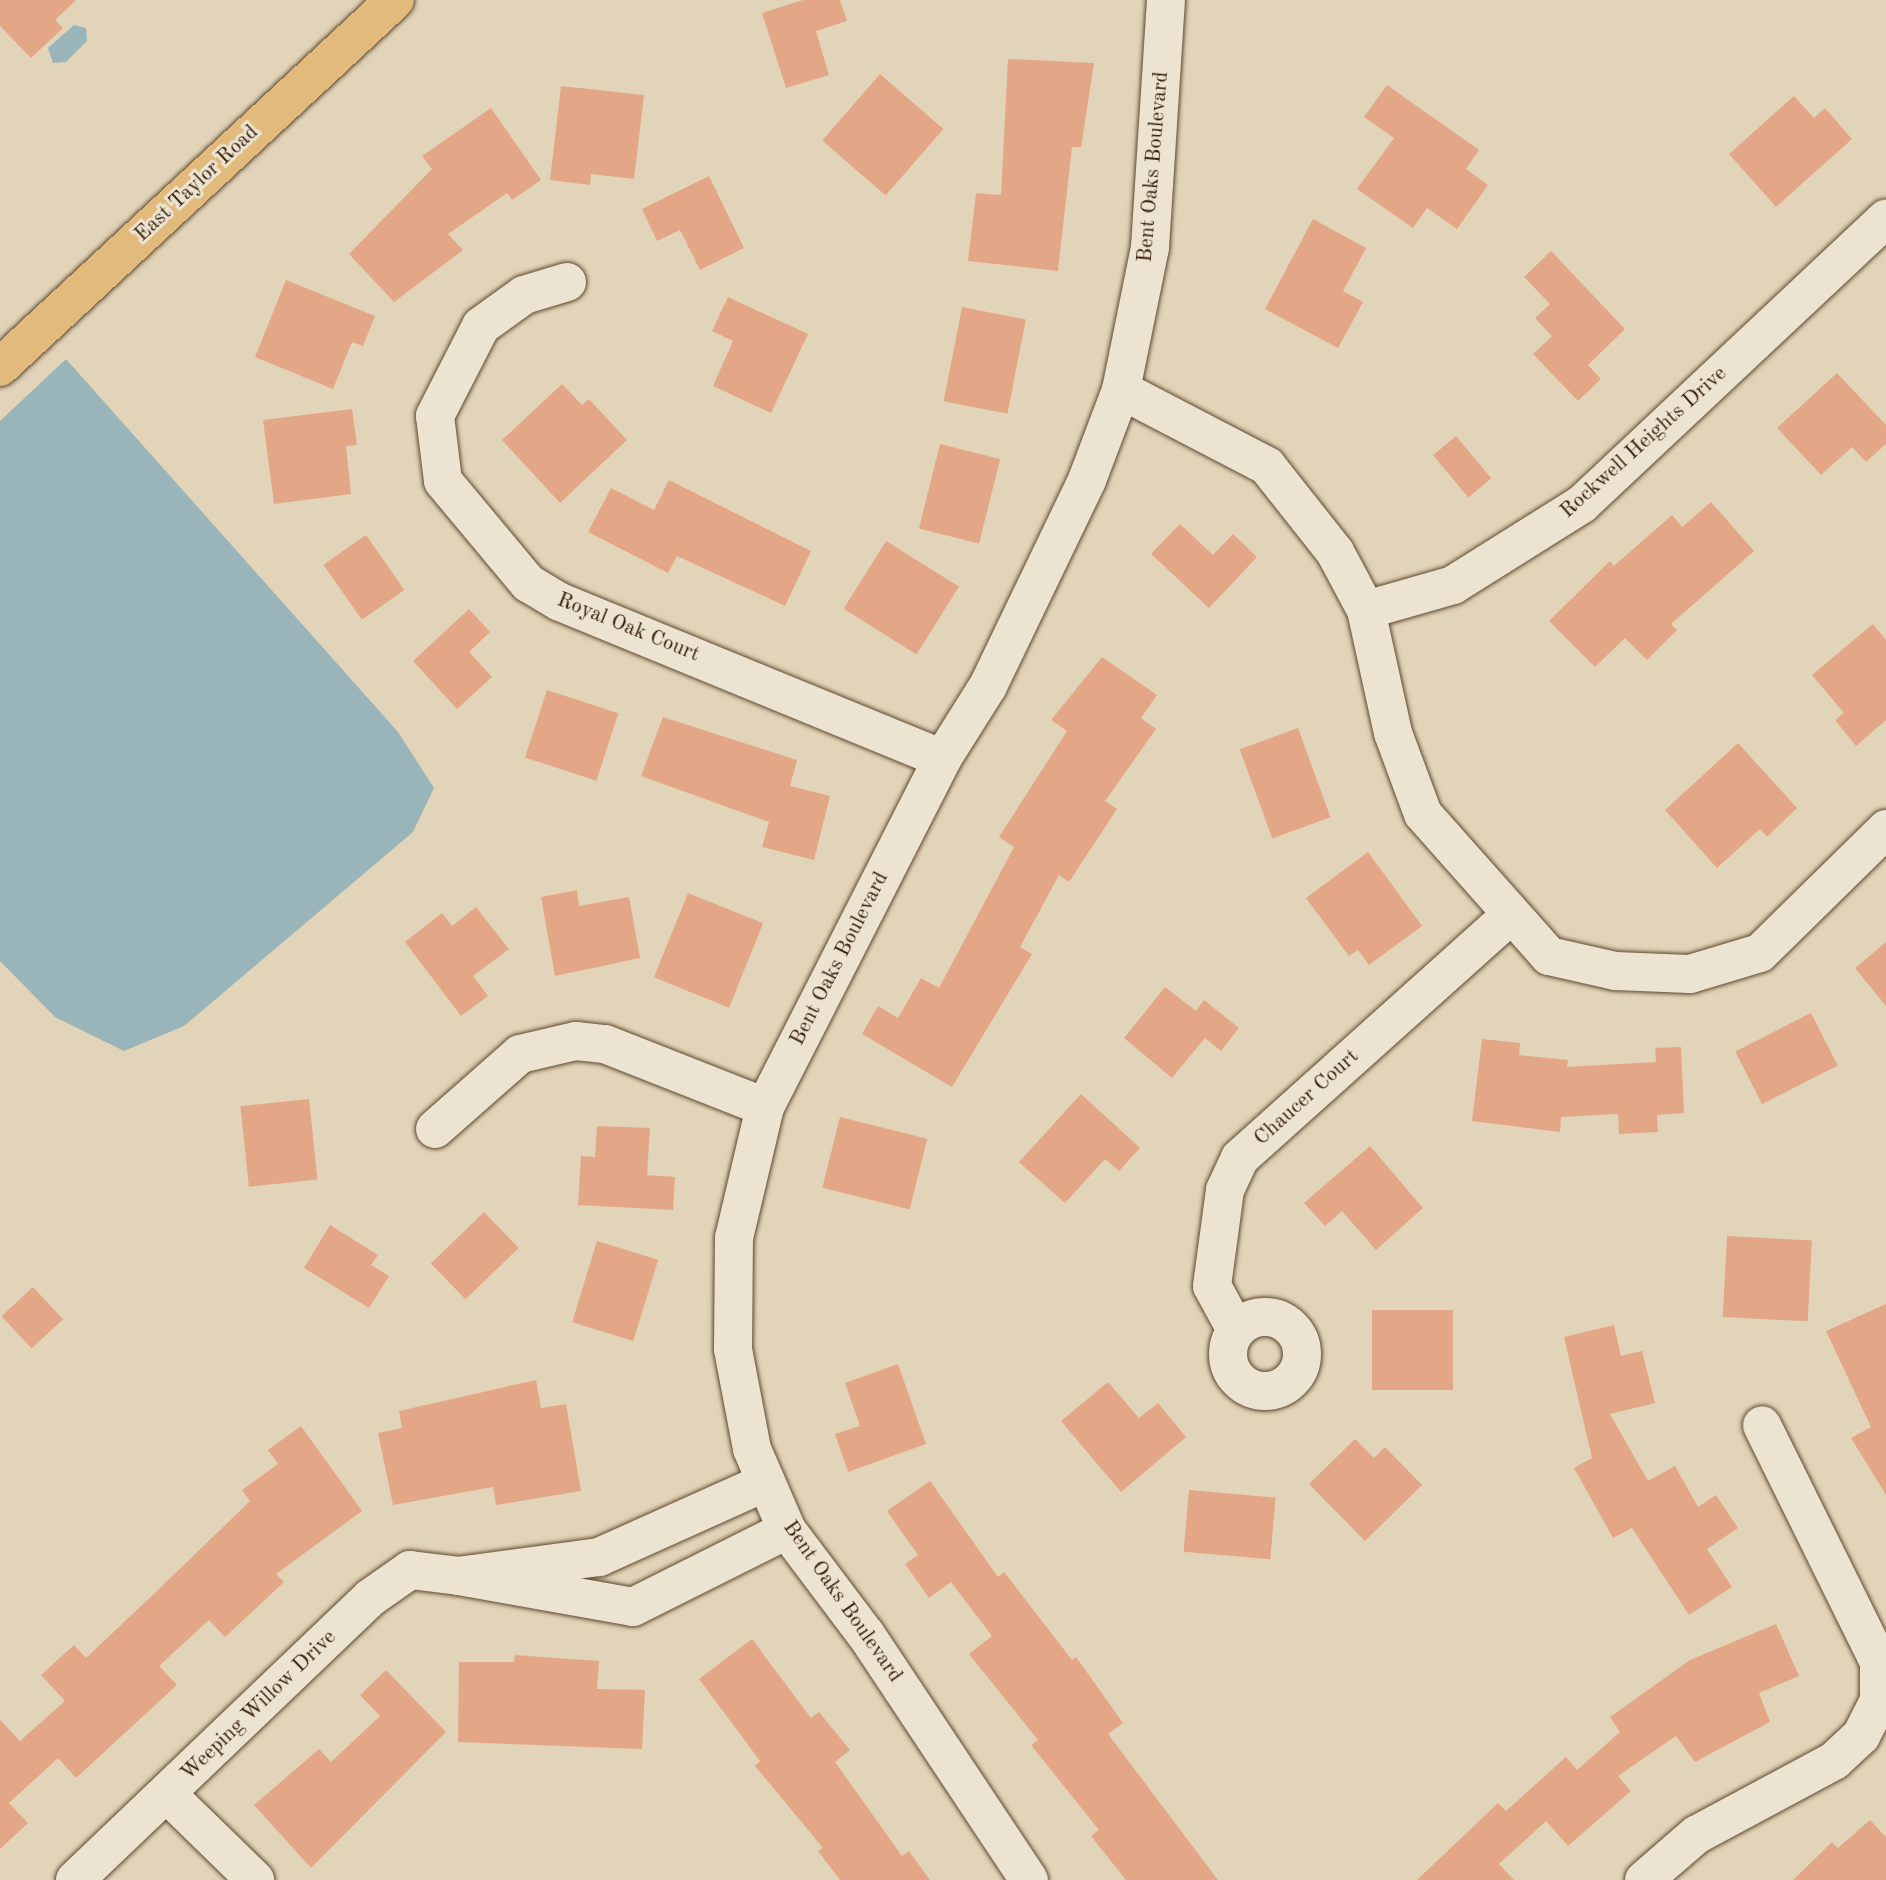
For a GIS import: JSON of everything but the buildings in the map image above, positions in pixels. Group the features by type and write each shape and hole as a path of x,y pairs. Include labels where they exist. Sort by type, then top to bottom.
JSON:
{"main road":[{"name":"East Taylor Road","path":"0,367 395,0"}],"street":[{"name":"Bent Oaks Boulevard","path":"1030,1880 866,1635 787,1530 752,1449 733,1349 733,1238 765,1107 942,759 994,674 1087,480 1121,390 1150,247 1166,0"},
{"name":"Rockwell Heights Drive","path":"1366,610 1453,585 1583,504 1886,219"},
{"name":"Royal Oak Court","path":"567,282 524,295 481,326 435,416 443,481 528,583 560,602 942,759"},
{"path":"1121,390 1267,466 1335,552 1366,610 1393,733 1423,814 1510,916 1549,956 1615,971 1689,974 1760,953 1886,829"},
{"name":"Chaucer Court","path":"1236,1330 1212,1286 1225,1190 1241,1158 1510,916"},
{"path":"435,1129 520,1054 576,1041 605,1044 765,1107"},
{"path":"1644,1880 1696,1835 1834,1761 1861,1737 1879,1701 1879,1662 1762,1425"},
{"name":"Weeping Willow Drive","path":"459,1576 599,1557 766,1482"},
{"name":"Weeping Willow Drive","path":"75,1880 168,1795 370,1598 410,1570 459,1576 633,1607 787,1530"},
{"path":"168,1795 255,1880"}],"water":[{"path":"74,25 86,28 87,41 66,62 53,63 48,48"},
{"path":"66,359 398,732 434,788 413,832 184,1026 124,1051 55,1017 0,961 0,421"}]}
